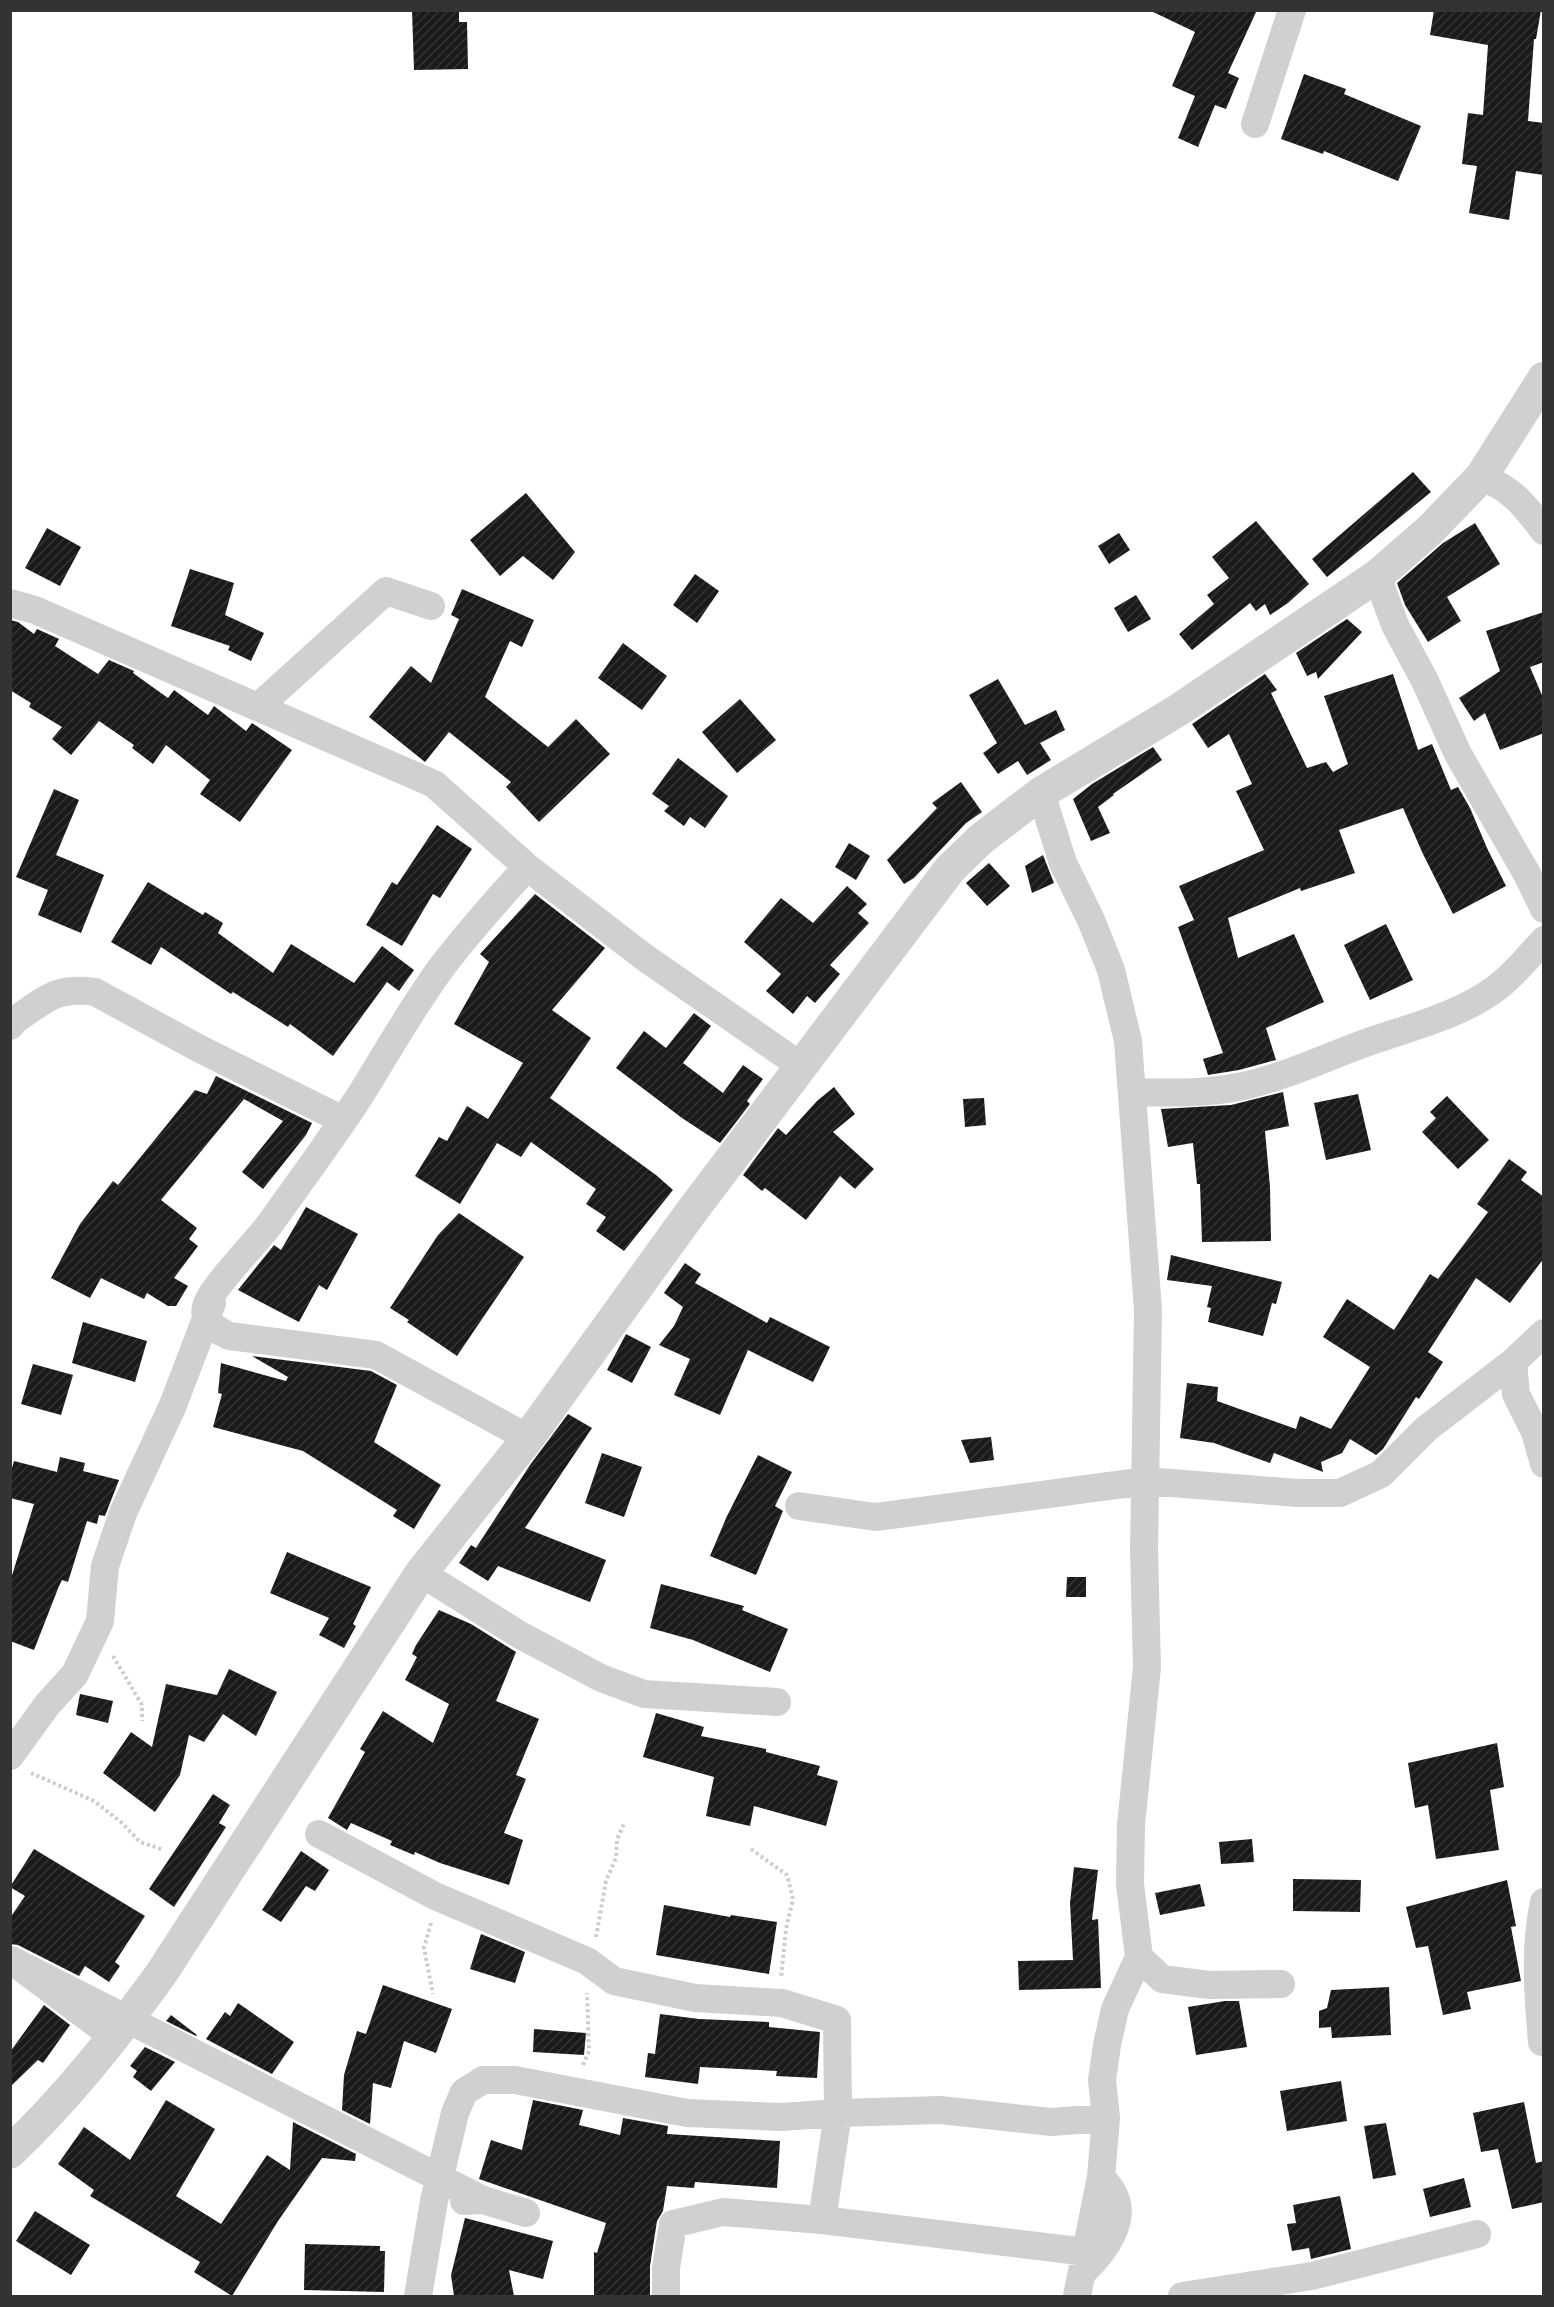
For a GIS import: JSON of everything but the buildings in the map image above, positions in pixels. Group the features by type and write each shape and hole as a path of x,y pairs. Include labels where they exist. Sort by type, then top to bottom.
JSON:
{"street":[{"path":"1255,124 1292,10"},
{"path":"10,2152 39,2124 114,2037 161,1974 421,1573 528,1438 689,1215 950,869 981,839 1041,793 1180,709 1377,576 1430,530 1481,477 1544,378"},
{"path":"1481,477 1499,484 1519,498 1544,531"},
{"path":"1377,576 1395,625 1425,681 1458,754 1527,874 1544,909"},
{"path":"258,707 386,591 431,606"},
{"path":"10,603 35,610 434,783 527,867 644,957 801,1066"},
{"path":"666,2296 666,2268 673,2224 723,2212 822,2220 1082,2273 1101,2178 1106,2118 1102,2080 1107,2045 1115,2009 1139,1957 1130,1884 1131,1825 1147,1667 1144,1551 1148,1310 1128,1041 1111,970 1091,920 1063,863 1041,793"},
{"path":"527,867 481,918 441,968 343,1120 270,1224 210,1297 205,1312 215,1329 229,1336 376,1355 528,1438"},
{"path":"1133,1092 1191,1094 1243,1086 1298,1070 1473,1003 1496,989 1544,940"},
{"path":"12,1021 55,994 76,989 95,992 200,1049 343,1120"},
{"path":"16,1762 47,1705 75,1674 100,1621 105,1566 123,1513 173,1406 214,1299"},
{"path":"799,1506 876,1517 1146,1481 1298,1493 1340,1493 1381,1474 1426,1429 1514,1362 1544,1333"},
{"path":"1514,1362 1516,1394 1535,1432 1544,1464"},
{"path":"421,1573 520,1635 601,1678 644,1694 777,1702"},
{"path":"319,1834 435,1896 587,1961 614,1980 695,1998 782,2003 837,2020 838,2113 822,2220"},
{"path":"1542,2042 1536,1971 1537,1937 1544,1902"},
{"path":"1139,1957 1162,1979 1209,1985 1281,1984"},
{"path":"114,2037 11,1960 483,2200 526,2213"},
{"path":"418,2296 434,2201 455,2113 464,2092 483,2080 515,2080 687,2113 781,2117 940,2110 1051,2122 1106,2118"},
{"path":"434,2201 483,2200"},
{"path":"1182,2296 1312,2276 1477,2234"}],"path":[{"path":"100,1621 117,1665 142,1705 142,1720"},
{"path":"16,1762 94,1802 121,1822 140,1842 164,1850"},
{"path":"751,1849 787,1875 793,1899 781,1967 782,2003"},
{"path":"434,1994 424,1948 435,1896"}]}
